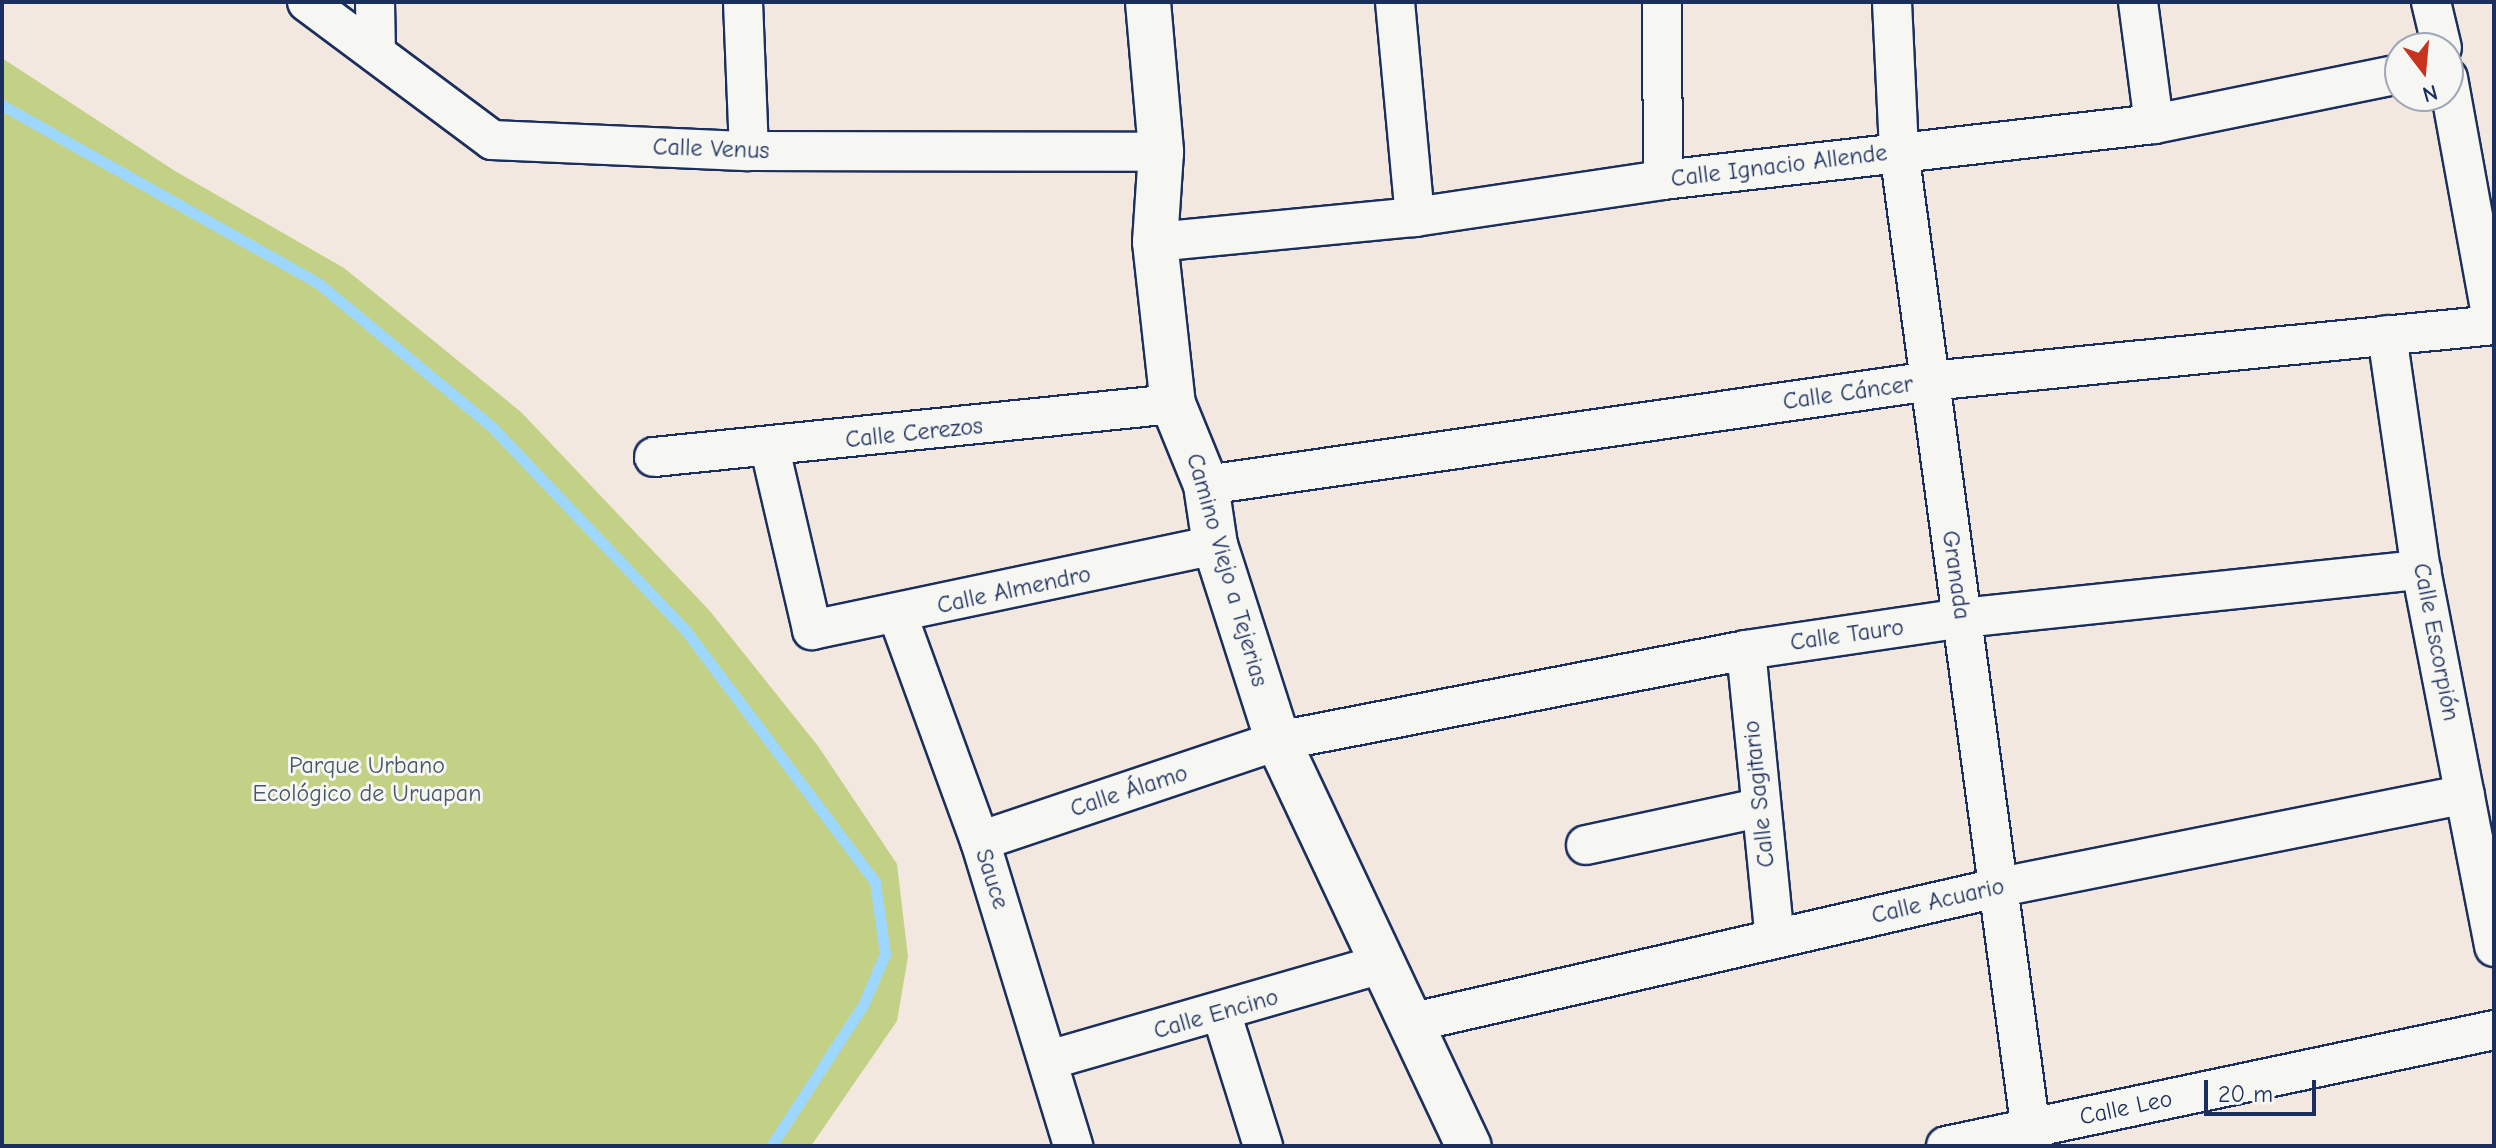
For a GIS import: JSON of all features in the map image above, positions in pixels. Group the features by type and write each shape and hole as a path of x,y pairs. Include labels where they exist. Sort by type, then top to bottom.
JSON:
{"street":[{"name":"Calle Venus","path":"307,2 492,140 749,151 1161,152"},
{"path":"375,2 376,53"},
{"path":"743,2 749,151"},
{"name":"Camino Viejo a Tejerias","path":"1148,2 1161,152 1155,242 1173,404 1206,485 1215,545 1278,741 1381,964 1414,1022 1469,1146"},
{"path":"1395,2 1415,217"},
{"path":"1662,2 1663,180"},
{"name":"Granada","path":"1892,2 1899,151 2001,887 2031,1137"},
{"path":"2138,2 2154,124"},
{"path":"2431,2 2438,32"},
{"name":"Calle Ignacio Allende","path":"1155,242 1415,217 1663,180 2154,124 2384,77"},
{"path":"2454,112 2493,325"},
{"name":"Calle Cáncer","path":"1206,485 1930,381 2493,325"},
{"name":"Calle Escorpión","path":"2387,335 2421,570 2494,947"},
{"name":"Calle Cerezos","path":"654,457 770,449 1173,404"},
{"name":"Calle Almendro","path":"770,449 812,630 898,616 1215,545"},
{"name":"Calle Tauro","path":"1278,741 1746,650 1962,618 2421,570"},
{"name":"Sauce","path":"898,616 980,841 1073,1146"},
{"name":"Calle Sagitario","path":"1746,650 1758,808 1775,939"},
{"name":"Calle Álamo","path":"980,841 1278,741"},
{"name":"Calle Acuario","path":"1414,1022 2001,887 2465,794"},
{"path":"1586,845 1758,808"},
{"name":"Calle Encino","path":"1049,1060 1222,1015 1381,964"},
{"path":"1222,1015 1263,1146"},
{"name":"Calle Leo","path":"1946,1146 2031,1137 2494,1030"}],"green space":[{"name":"Parque Urbano Ecológico de Uruapan","path":"2,58 175,171 344,268 521,412 709,610 818,746 897,864 908,957 897,1021 811,1146 2,1146"}],"waterway":[{"path":"2,105 318,283 492,427 686,631 875,882 885,954 863,1005 771,1146"}]}
